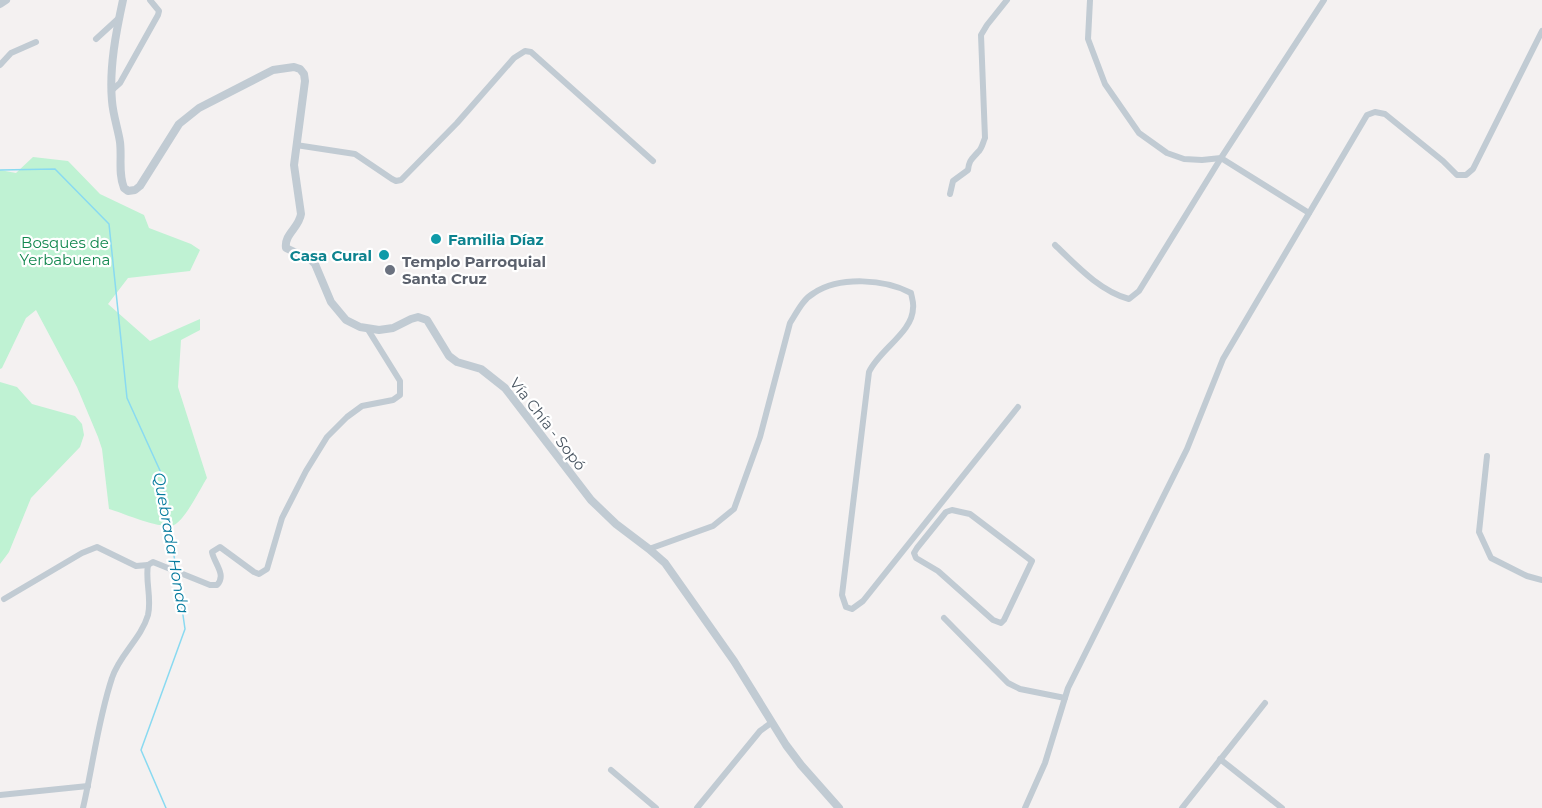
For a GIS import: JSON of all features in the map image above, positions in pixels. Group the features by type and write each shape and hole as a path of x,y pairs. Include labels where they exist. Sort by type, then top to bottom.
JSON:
{"street":[{"path":"0,4 6,0"},
{"path":"4,599 82,553 97,547 136,566 153,562 210,585 217,585 222,576 212,552 220,547 259,574 267,569 282,518 306,471 327,437 362,406 393,400 400,395 400,381 367,328 346,320 331,302 315,264 286,248 287,238 300,222 301,214 295,180 296,145 305,81 300,69 288,66 273,70 199,108 179,124 140,186 128,191 124,188 121,177 120,143 111,91 115,43 123,0"},
{"path":"111,91 120,83 158,15 159,10 150,0"},
{"path":"950,194 953,181 968,170 972,156 980,152 985,138 981,35 1007,0"},
{"path":"1090,0 1088,39 1105,84 1139,133 1167,153 1184,159 1221,158 1309,213"},
{"path":"1055,245 1097,282 1116,295 1129,299 1139,291 1221,158 1324,0"},
{"path":"96,39 120,17"},
{"path":"1024,808 1044,763 1072,680 1187,449 1223,358 1367,115 1375,112 1385,114 1457,175 1466,175 1470,172 1542,31"},
{"path":"0,65 11,53 36,42"},
{"path":"296,145 355,154 392,179 401,180 464,115 514,57 525,51 537,55 653,160"},
{"path":"649,549 713,526 734,509 760,436 790,323 812,293 833,284 870,283 898,287 911,294 914,309 905,328 874,361 869,372 842,594 846,606 852,609 857,607 1018,407"},
{"name":"Vía Chía - Sopó","path":"367,328 379,330 393,328 418,317 427,320 449,356 457,362 481,369 505,388 581,489 616,524 665,563 752,689 771,723 801,765 839,808"},
{"path":"1487,456 1479,532 1491,558 1527,576 1542,580"},
{"path":"952,510 965,512 1032,561 1001,623 993,620 938,572 916,558 914,553 936,525 946,512 952,510"},
{"path":"930,519 936,525"},
{"path":"83,808 99,724 112,678 117,666 143,627 149,611 148,565"},
{"path":"944,618 1008,683 1020,689 1065,698"},
{"path":"1182,808 1265,703"},
{"path":"697,808 760,731 771,723"},
{"path":"1220,759 1282,808"},
{"path":"611,770 656,808"},
{"path":"0,795 88,786"}],"green space":[{"name":"Bosques de Yerbabuena","path":"33,157 68,161 100,194 144,215 149,228 191,244 200,250 190,271 128,278 108,304 150,341 200,319 200,330 181,340 178,387 207,478 187,511 174,525 151,523 109,509 102,449 98,437 77,387 36,310 26,318 0,369 0,170 16,173"},
{"path":"0,382 17,387 32,404 75,416 82,424 84,435 80,447 31,498 9,552 0,564"}],"waterway":[{"name":"Quebrada Honda","path":"0,170 55,169 109,224 127,398 162,475 176,569"},
{"name":"Quebrada Honda","path":"166,808 141,750 185,629 177,574"}],"place":[{"name":"Familia Díaz","path":"436,239"},
{"name":"Casa Cural","path":"384,255"},
{"name":"Templo Parroquial Santa Cruz","path":"390,270"}]}
